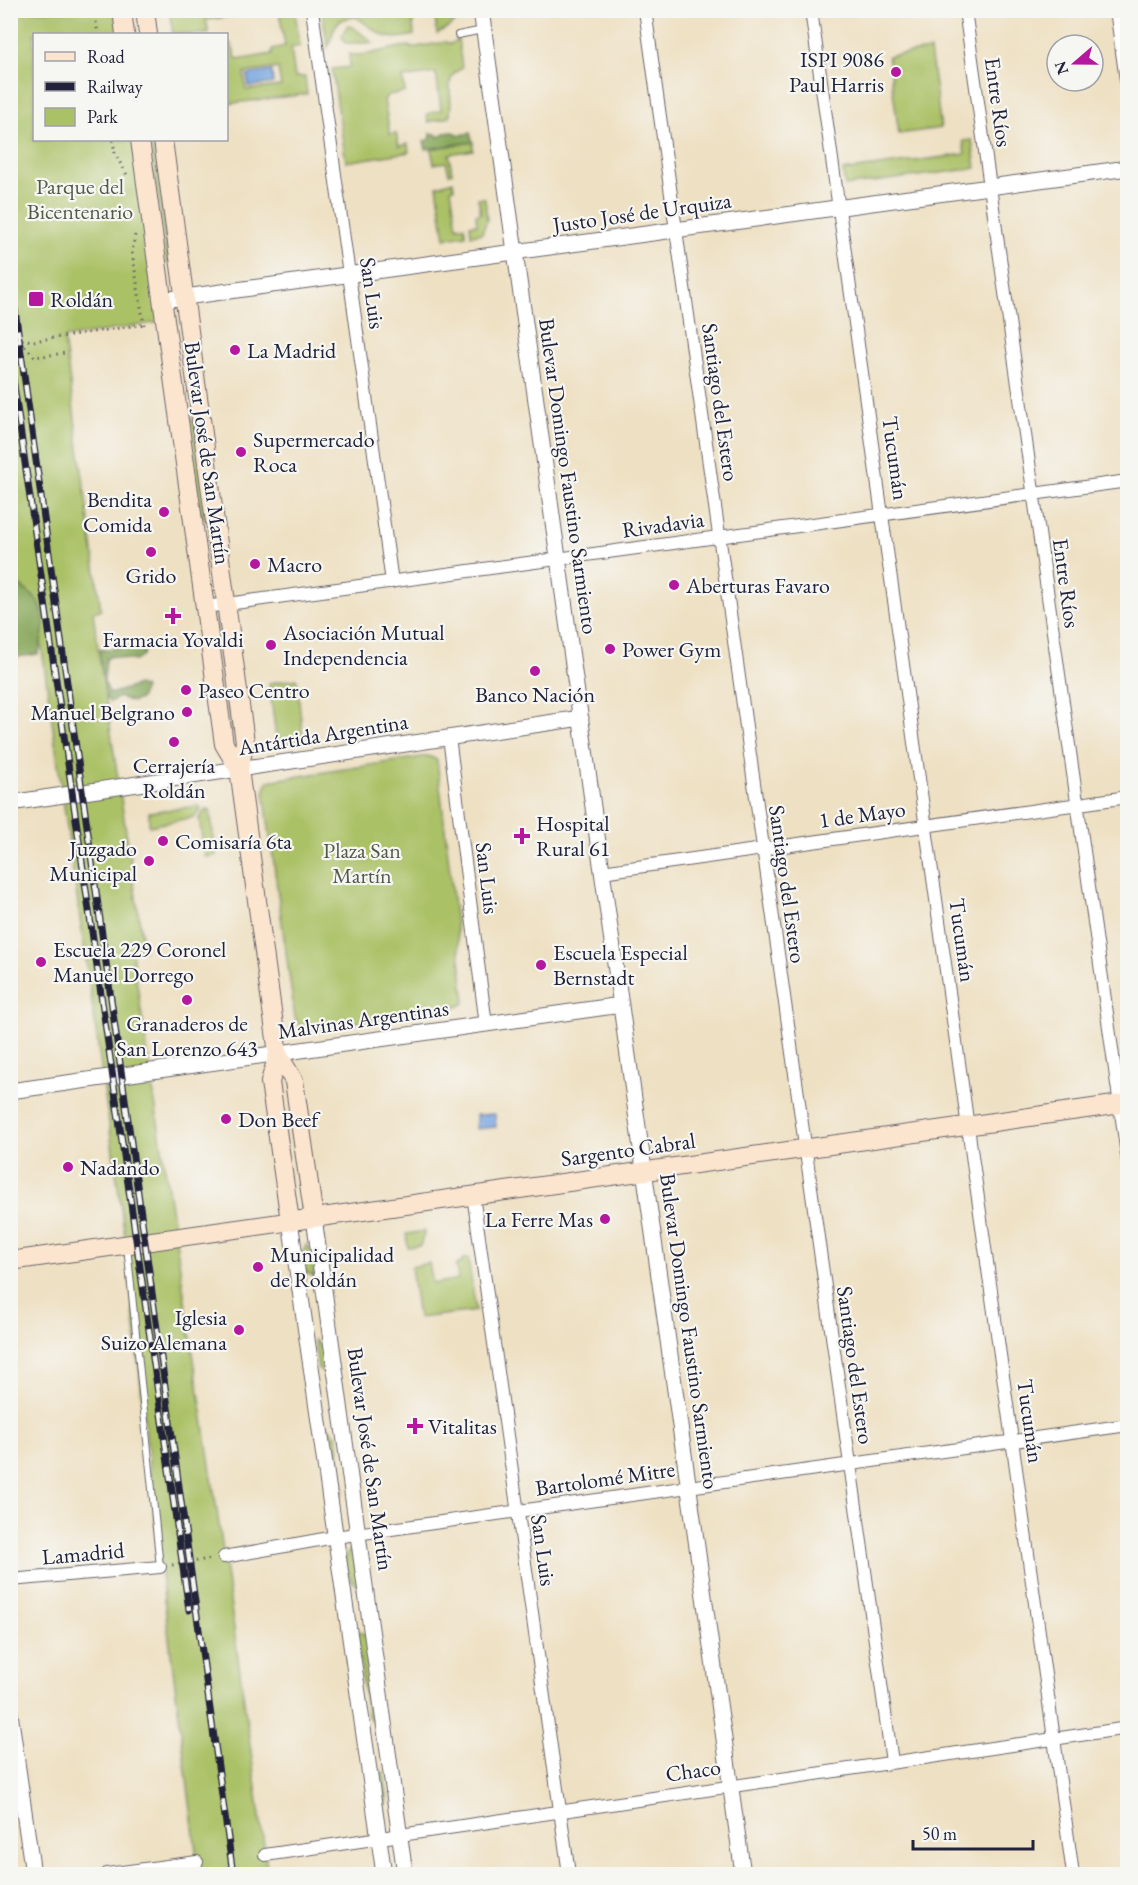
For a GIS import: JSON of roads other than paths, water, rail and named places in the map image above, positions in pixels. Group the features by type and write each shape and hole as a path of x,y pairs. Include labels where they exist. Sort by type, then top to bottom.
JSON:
{"main road":[{"path":"122,10 125,33"},
{"path":"145,10 148,33"},
{"name":"Bulevar José de San Martín","path":"140,141 224,744 239,769"},
{"name":"Bulevar José de San Martín","path":"163,141 245,742 239,769 278,1054 294,1081 314,1218"},
{"name":"Bulevar José de San Martín","path":"278,1054 270,1082 290,1221"},
{"name":"Sargento Cabral","path":"10,1261 1123,1104"}],"street":[{"name":"San Luis","path":"312,10 323,53 349,275 392,582"},
{"name":"Bulevar Domingo Faustino Sarmiento","path":"481,10 743,1875"},
{"name":"Santiago del Estero","path":"645,10 892,1762"},
{"name":"Tucumán","path":"811,10 1073,1875"},
{"name":"Entre Ríos","path":"965,10 1077,805 1123,1104 1128,1162"},
{"path":"1116,10 1128,94"},
{"name":"Justo José de Urquiza","path":"163,300 1128,168"},
{"name":"Rivadavia","path":"205,607 1128,481"},
{"name":"Antártida Argentina","path":"10,803 581,718"},
{"name":"San Luis","path":"449,737 486,1024"},
{"name":"1 de Mayo","path":"602,872 1128,797"},
{"name":"Malvinas Argentinas","path":"10,1091 621,1005"},
{"name":"San Luis","path":"473,1195 569,1875"},
{"name":"Bulevar José de San Martín","path":"314,1218 405,1875"},
{"name":"Bulevar José de San Martín","path":"290,1221 384,1875"},
{"name":"Bartolomé Mitre","path":"224,1557 335,1537 1128,1425"},
{"name":"Lamadrid","path":"10,1580 160,1567"},
{"path":"10,1713 33,1875"},
{"name":"Chaco","path":"265,1855 1128,1728"},
{"path":"107,1875 198,1862"}],"lane":[{"path":"458,35 484,30"},
{"path":"131,1244 160,1567"}],"water":[{"path":"272,71 273,83 249,87 247,75"},
{"path":"495,1114 496,1127 476,1129 476,1115"}],"railway":[{"path":"10,274 233,1874"},
{"path":"10,358 189,1610"}],"place":[{"name":"ISPI 9086 Paul Harris","path":"896,72"},
{"name":"Roldán","path":"36,299"},
{"name":"La Madrid","path":"235,350"},
{"name":"Supermercado Roca","path":"241,452"},
{"name":"Bendita Comida","path":"164,512"},
{"name":"Grido","path":"151,552"},
{"name":"Macro","path":"255,564"},
{"name":"Aberturas Favaro","path":"674,585"},
{"name":"Farmacia Yovaldi","path":"173,616"},
{"name":"Asociación Mutual Independencia","path":"271,645"},
{"name":"Power Gym","path":"610,649"},
{"name":"Banco Nación","path":"535,671"},
{"name":"Paseo Centro","path":"186,690"},
{"name":"Manuel Belgrano","path":"187,712"},
{"name":"Cerrajería Roldán","path":"174,742"},
{"name":"Hospital Rural 61","path":"522,836"},
{"name":"Comisaría 6ta","path":"163,841"},
{"name":"Juzgado Municipal","path":"149,861"},
{"name":"Escuela 229 Coronel Manuel Dorrego","path":"41,962"},
{"name":"Escuela Especial Bernstadt","path":"541,965"},
{"name":"Granaderos de San Lorenzo 643","path":"187,1000"},
{"name":"Don Beef","path":"226,1119"},
{"name":"Nadando","path":"68,1167"},
{"name":"La Ferre Mas","path":"605,1219"},
{"name":"Municipalidad de Roldán","path":"258,1267"},
{"name":"Iglesia Suizo Alemana","path":"239,1330"},
{"name":"Vitalitas","path":"415,1426"}],"park label":[{"name":"Parque del Bicentenario","path":"80,198"},
{"name":"Plaza San Martín","path":"362,862"}]}
